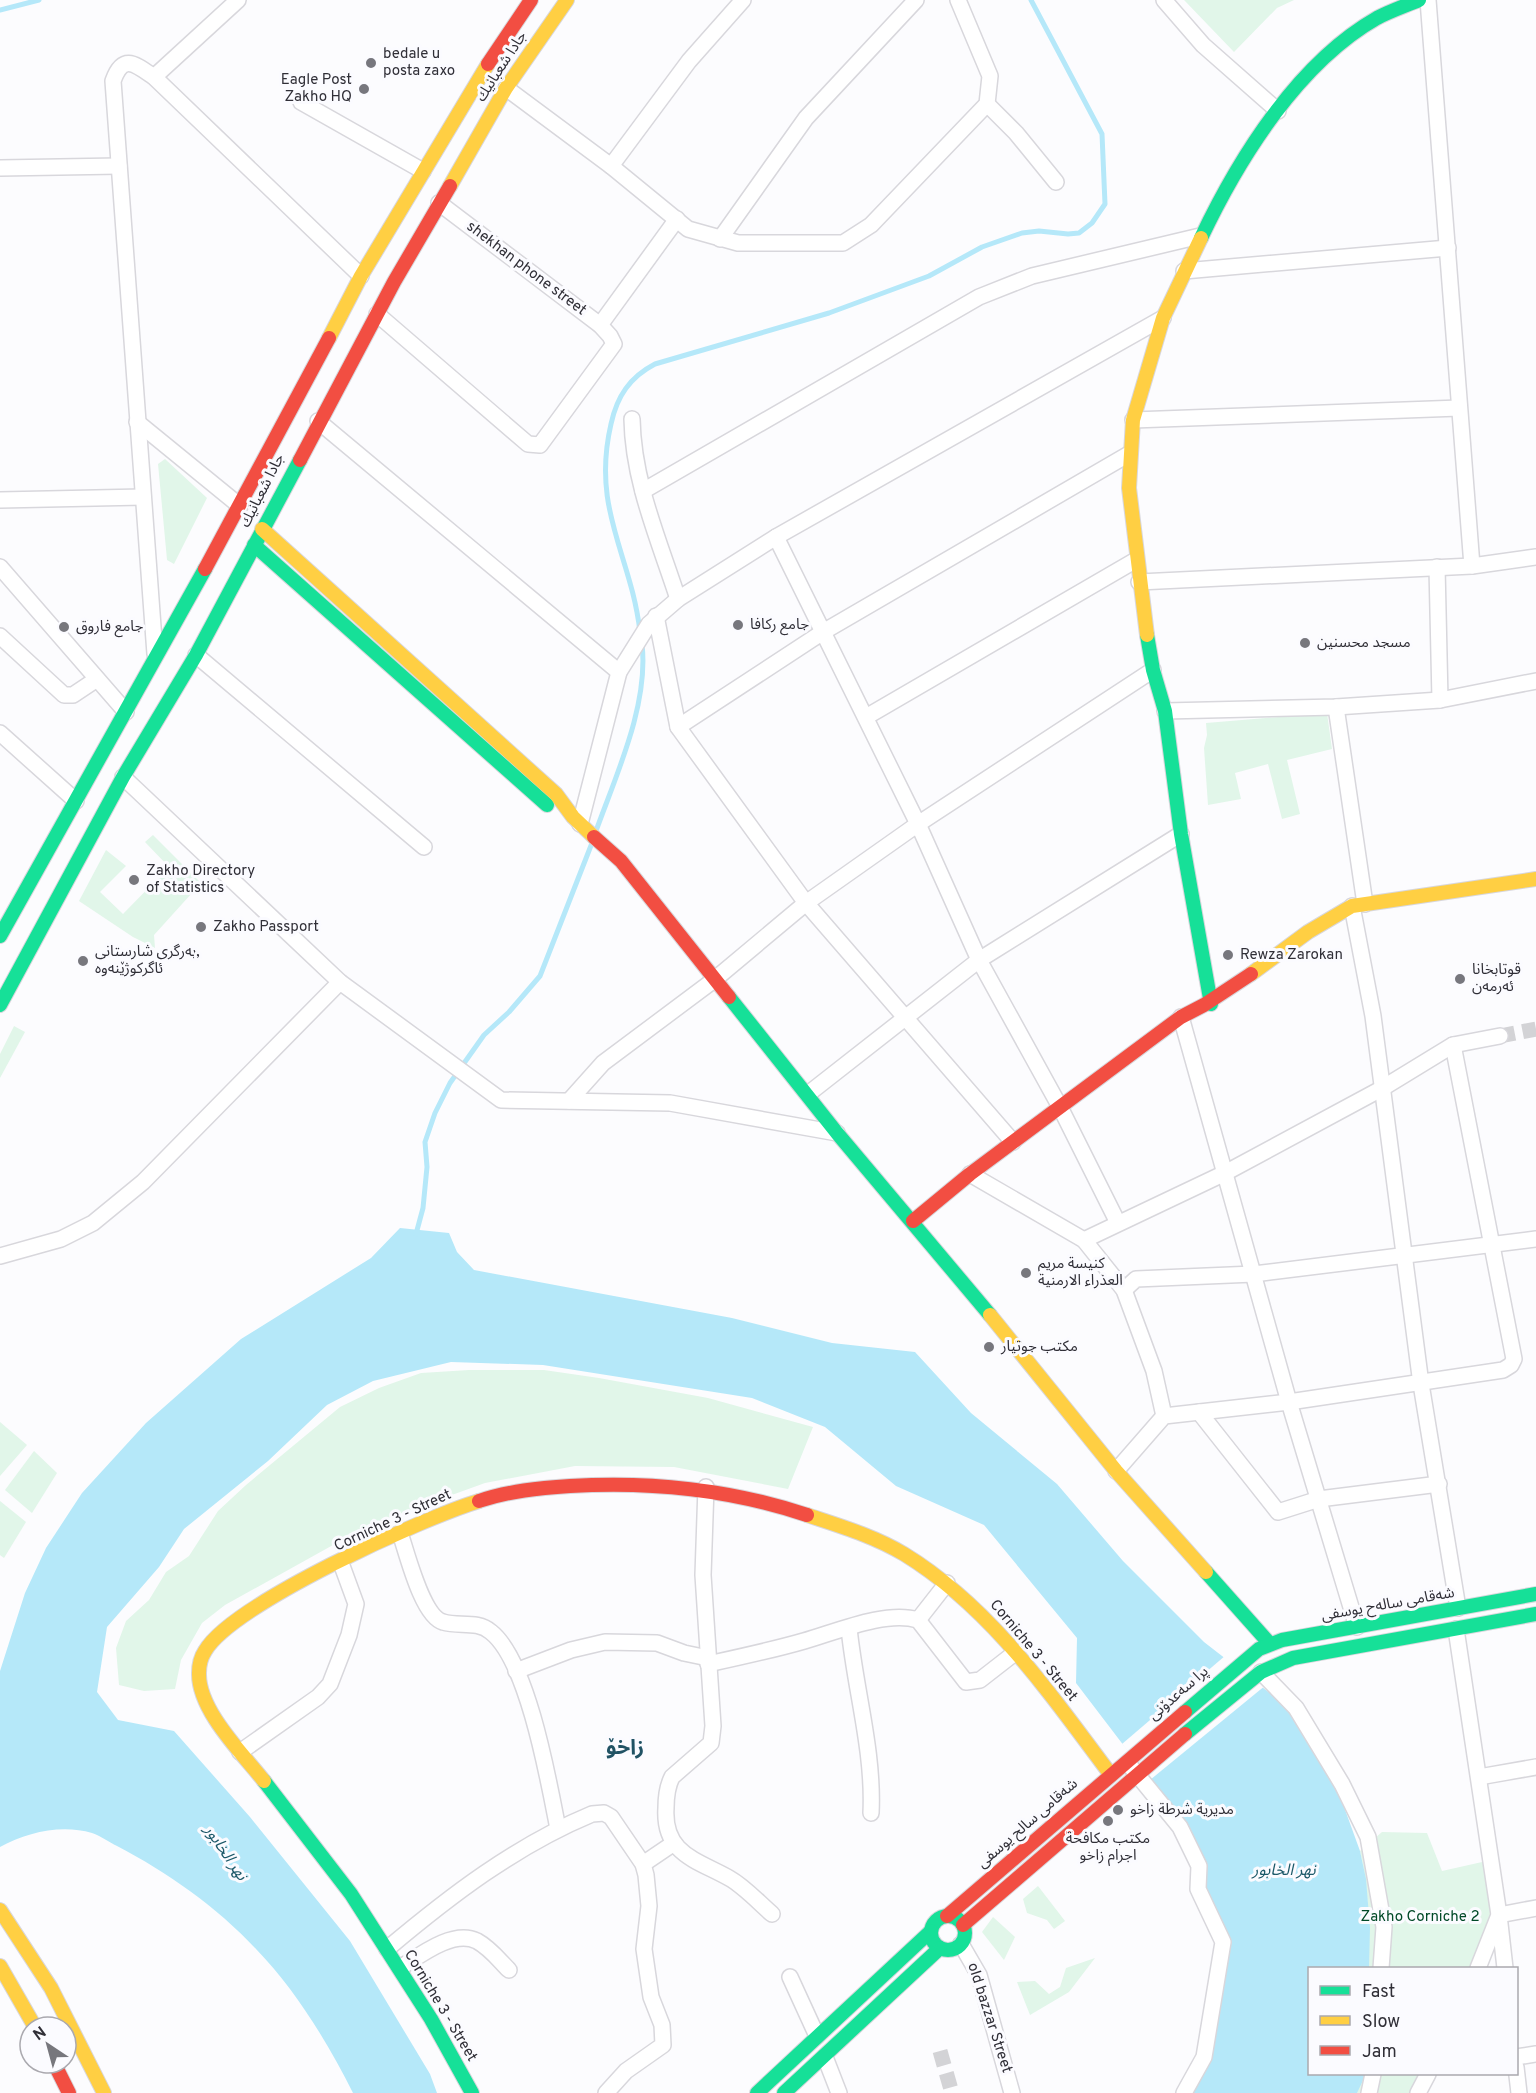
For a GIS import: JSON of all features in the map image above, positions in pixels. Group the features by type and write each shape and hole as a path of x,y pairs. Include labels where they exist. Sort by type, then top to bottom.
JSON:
{"main road":[{"name":"جادا شعبانيك","path":"0,936 5,909 76,801 240,506 361,276 507,33 531,0"},
{"name":"جادا شعبانيك","path":"0,1005 123,777 195,655 377,314 506,88 567,0"},
{"path":"1210,1004 1181,834 1165,711 1153,670 1136,560 1131,522 1129,454 1133,420 1163,318 1200,236 1236,171 1306,75 1332,50 1377,18 1419,0"},
{"path":"262,529 556,794 578,822 621,861 837,1133 913,1221 1116,1471 1270,1644"},
{"path":"254,545 548,806 578,822"},
{"path":"913,1221 970,1174 1181,1017 1210,1004 1328,917 1359,905 1536,879"},
{"name":"Corniche 3 - Street","path":"472,2093 400,1968 351,1894 240,1752 212,1714 200,1692 198,1674 205,1650 222,1630 249,1610 400,1533 438,1515 489,1498 547,1488 637,1484 706,1487 751,1497 857,1532 903,1554 947,1583 975,1606 1016,1652 1111,1775"},
{"name":"شەقامی سالەح یوسفی","path":"1249,1656 1270,1644 1536,1594"},
{"path":"963,1924 1139,1772 1261,1672 1293,1658 1536,1614"},
{"name":"پرا سەعدۆنی","path":"1128,1759 1249,1656"},
{"name":"شەقامی سالح یوسفی","path":"947,1916 1128,1759"},
{"path":"0,1910 51,1988 104,2093"},
{"path":"757,2093 931,1931 935,1922 947,1916 958,1919 963,1924 966,1935 954,1950 940,1948 932,1939 931,1931"},
{"path":"784,2093 940,1948"},
{"path":"0,1966 28,2015"},
{"path":"60,2075 69,2093"}],"street":[{"path":"154,77 238,0"},
{"path":"611,166 689,61 743,0"},
{"path":"720,239 806,118 916,0"},
{"path":"506,88 611,166 688,229 738,243 843,243 871,225 987,104 990,76 958,0"},
{"path":"1164,0 1203,45 1278,111"},
{"path":"1428,0 1472,566"},
{"path":"155,657 113,81 117,70 124,63 135,63 154,77 361,276"},
{"path":"301,102 423,171"},
{"path":"987,104 1016,133 1056,182"},
{"path":"0,168 119,166"},
{"name":"shekhan phone street","path":"440,203 605,330"},
{"path":"377,314 528,444 540,445 614,345 605,330 677,219"},
{"path":"643,491 979,297 1032,276 1200,236"},
{"path":"1184,271 1448,248"},
{"path":"578,822 622,665 652,620 678,599 776,537 1163,318"},
{"path":"1133,420 1459,408"},
{"path":"633,419 633,450 643,491 678,599"},
{"path":"318,421 622,665"},
{"path":"137,422 240,506"},
{"path":"678,727 823,632 1129,454"},
{"path":"0,500 143,497"},
{"path":"776,537 918,824 979,960 1060,1107 1118,1223"},
{"path":"1139,582 1472,566 1536,557"},
{"path":"866,717 1136,560"},
{"path":"0,567 126,712"},
{"path":"1437,567 1440,700"},
{"path":"652,620 678,727 806,903 1013,1142"},
{"path":"0,636 63,695 73,695 97,679"},
{"path":"195,655 424,847"},
{"path":"569,1101 603,1063 714,980 806,903 918,824 1153,670"},
{"path":"1165,711 1336,707 1440,700 1536,681"},
{"path":"1336,707 1403,1256 1421,1384 1458,1608"},
{"path":"0,733 76,801"},
{"path":"123,777 340,982 427,1048 501,1100 670,1104 837,1133"},
{"path":"807,1094 979,960 1181,834"},
{"path":"0,1256 61,1239 93,1223 143,1182 340,982"},
{"path":"1181,1017 1289,1402 1357,1627"},
{"path":"1084,1240 1225,1173 1381,1089 1452,1045 1500,1036"},
{"path":"1116,1471 1164,1416 1421,1384 1503,1370 1511,1365 1514,1359 1452,1045"},
{"path":"970,1174 1084,1240 1124,1290 1154,1371 1164,1416"},
{"path":"1124,1290 1136,1279 1254,1274 1536,1239"},
{"path":"1198,1412 1278,1512 1319,1499 1439,1484"},
{"path":"706,1487 703,1575 713,1726 711,1743 672,1777 665,1818 674,1843 684,1854 730,1879 772,1914"},
{"path":"400,1533 425,1604 435,1618 442,1622 476,1624 491,1632 503,1646 516,1671 540,1739 558,1829"},
{"path":"240,1752 318,1697 330,1684 349,1635 356,1604 341,1563"},
{"path":"918,1620 947,1583"},
{"path":"516,1671 571,1650 605,1642 657,1643 708,1661 867,1622 909,1617 918,1620 966,1682 980,1680 1016,1652"},
{"path":"849,1628 853,1674 869,1764 871,1813"},
{"path":"1456,1629 1505,1967"},
{"path":"1261,1672 1296,1708 1342,1784 1368,1837 1384,1927 1381,1967"},
{"path":"1128,1759 1180,1827 1199,1866 1198,1889 1222,1942 1204,2057 1184,2093"},
{"path":"1479,1777 1536,1767"},
{"path":"387,1949 447,1900 508,1857 558,1829 592,1814 604,1813 617,1824 643,1864 649,1906 644,1949 651,1997 662,2025 663,2045 626,2071 606,2093"},
{"path":"643,1864 674,1843"},
{"path":"1499,1915 1536,1908"},
{"path":"1478,1967 1499,1915"},
{"path":"400,1968 432,1949 466,1938 488,1949 509,1970"},
{"name":"old bazzar Street","path":"961,1944 979,1975 1012,2093"},
{"path":"790,1977 818,2036"},
{"path":"1518,2057 1536,2054"},
{"path":"825,2057 839,2093"},
{"path":"1369,2093 1373,2075"},
{"path":"1418,2093 1427,2075"},
{"path":"1517,2075 1519,2093"}],"green space":[{"path":"1184,0 1294,0 1277,8 1234,52"},
{"path":"165,459 207,498 174,564 167,560 158,464"},
{"path":"1327,713 1332,749 1287,760 1300,814 1282,819 1268,764 1235,773 1241,799 1208,805 1204,748 1207,735 1206,723"},
{"path":"153,835 201,883 154,935 155,948 133,937 79,901 106,850 126,866 100,892 123,914 169,867 145,842"},
{"path":"14,1026 25,1032 0,1078 0,1054"},
{"path":"469,1370 544,1370 599,1378 708,1398 813,1427 788,1489 674,1467 575,1466 485,1483 369,1525 225,1605 202,1623 181,1660 175,1689 144,1691 119,1685 116,1648 126,1621 149,1600 166,1572 189,1556 218,1511 246,1485 340,1407 379,1388 421,1373"},
{"path":"0,1422 27,1445 0,1476"},
{"path":"34,1451 57,1473 32,1513 5,1490"},
{"path":"0,1501 26,1522 4,1558 0,1555"},
{"name":"Zakho Corniche 2","path":"1382,1832 1427,1833 1442,1871 1491,1860 1499,1915 1478,1967 1368,1967 1368,1910 1360,1851"},
{"path":"1038,1886 1065,1921 1054,1929 1047,1920 1027,1913 1023,1899"},
{"path":"993,1917 1015,1937 1004,1960 982,1932"},
{"path":"1095,1958 1069,1992 1030,2015 1017,1982 1035,1981 1049,1994 1060,1987 1066,1968"},
{"path":"1364,2075 1429,2075 1420,2093 1356,2093"}],"water":[{"name":"نهر الخابور","path":"400,1228 449,1233 457,1252 474,1270 732,1318 832,1343 915,1352 971,1413 1057,1484 1123,1561 1204,1642 1293,1711 1335,1782 1360,1851 1366,1879 1370,1928 1369,1967 1308,1967 1308,2075 1366,2075 1357,2093 1189,2093 1229,1941 1207,1893 1204,1863 1150,1780 1076,1683 1077,1638 984,1525 896,1486 825,1427 752,1398 543,1365 451,1362 373,1381 327,1405 268,1461 184,1529 159,1567 107,1627 97,1692 118,1720 174,1731 250,1817 350,1941 430,2074 437,2093 353,2093 310,2017 270,1965 225,1919 191,1891 136,1856 95,1834 69,1829 33,1834 0,1847 0,1671 25,1593 46,1548 82,1493 146,1423 241,1339 371,1258"}],"pier":[{"path":"1226,1655 1266,1685 1150,1780 1122,1744"}],"waterway":[{"path":"0,10 39,0"},
{"path":"640,632 629,579 609,507 606,482 606,454 611,424 621,396 638,375 655,364 829,313 929,276 982,247 1022,233 1039,231 1079,233 1092,223 1105,204 1102,134 1031,0"},
{"path":"596,831 636,715 641,691 642,644"},
{"path":"416,1234 423,1208 427,1167 425,1142 435,1113 450,1083 484,1035 509,1012 540,976 592,843"}],"tunnel":[{"path":"1500,1036 1536,1029"},
{"path":"940,2051 952,2093"}],"traffic: fast":[{"path":"1201,238 1233,176 1274,115 1297,86 1348,37 1377,18 1419,0"},
{"path":"0,1005 123,777 196,655 300,460"},
{"path":"254,545 547,805"},
{"path":"0,936 205,569"},
{"path":"1147,635 1153,670 1165,711 1181,834 1211,1004"},
{"path":"729,997 837,1133 990,1315"},
{"path":"1206,1572 1270,1644"},
{"path":"1185,1712 1259,1649 1282,1640 1536,1594"},
{"path":"1185,1734 1261,1672 1293,1658 1536,1614"},
{"path":"264,1781 351,1894 431,2019 472,2093"},
{"path":"948,1916 960,1921 965,1933 960,1945 948,1950 936,1945 931,1933 936,1921 948,1916"},
{"path":"757,2093 931,1931"},
{"path":"784,2093 940,1948"}],"traffic: slow":[{"path":"450,186 506,88 567,0"},
{"path":"329,338 361,276 488,64"},
{"path":"1147,635 1129,488 1133,420 1163,318 1201,238"},
{"path":"262,529 556,794 573,817 594,837"},
{"path":"1251,974 1308,932 1352,906 1536,879"},
{"path":"990,1315 1116,1471 1206,1572"},
{"path":"264,1781 223,1730 206,1702 199,1673 200,1662 205,1651 222,1632 251,1610 289,1587 416,1525 479,1501"},
{"path":"807,1515 857,1532 893,1548 936,1576 965,1600 1018,1654 1111,1775"},
{"path":"0,1910 51,1988 104,2093"},
{"path":"0,1966 28,2015"}],"traffic: jam":[{"path":"488,64 531,0"},
{"path":"300,460 394,282 450,186"},
{"path":"205,569 329,338"},
{"path":"594,837 621,861 729,997"},
{"path":"913,1221 970,1174 1181,1017 1204,1005 1251,974"},
{"path":"479,1501 536,1489 570,1486 660,1486 719,1493 807,1515"},
{"path":"947,1916 1185,1712"},
{"path":"963,1925 1185,1734"},
{"path":"60,2075 69,2093"}],"place":[{"name":"bedale u posta zaxo","path":"371,63"},
{"name":"Eagle Post Zakho HQ","path":"364,89"},
{"name":"جامع ركافا","path":"738,625"},
{"name":"جامع فاروق","path":"64,627"},
{"name":"مسجد محسنين","path":"1305,643"},
{"name":"Zakho Directory of Statistics","path":"134,880"},
{"name":"Zakho Passport","path":"201,927"},
{"name":"Rewza Zarokan","path":"1228,955"},
{"name":"بەرگری شارستانی, ئاگرکوژێنەوە","path":"83,961"},
{"name":"قوتابخانا ئه‌رمه‌ن","path":"1460,979"},
{"name":"كنيسة مريم العذراء الارمنية","path":"1026,1273"},
{"name":"مکتب جوتیار","path":"989,1347"},
{"name":"مديرية شرطة زاخو","path":"1118,1810"},
{"name":"مكتب مكافحة اجرام زاخو","path":"1108,1821"}],"district":[{"name":"زاخۆ","path":"625,1748"}]}
